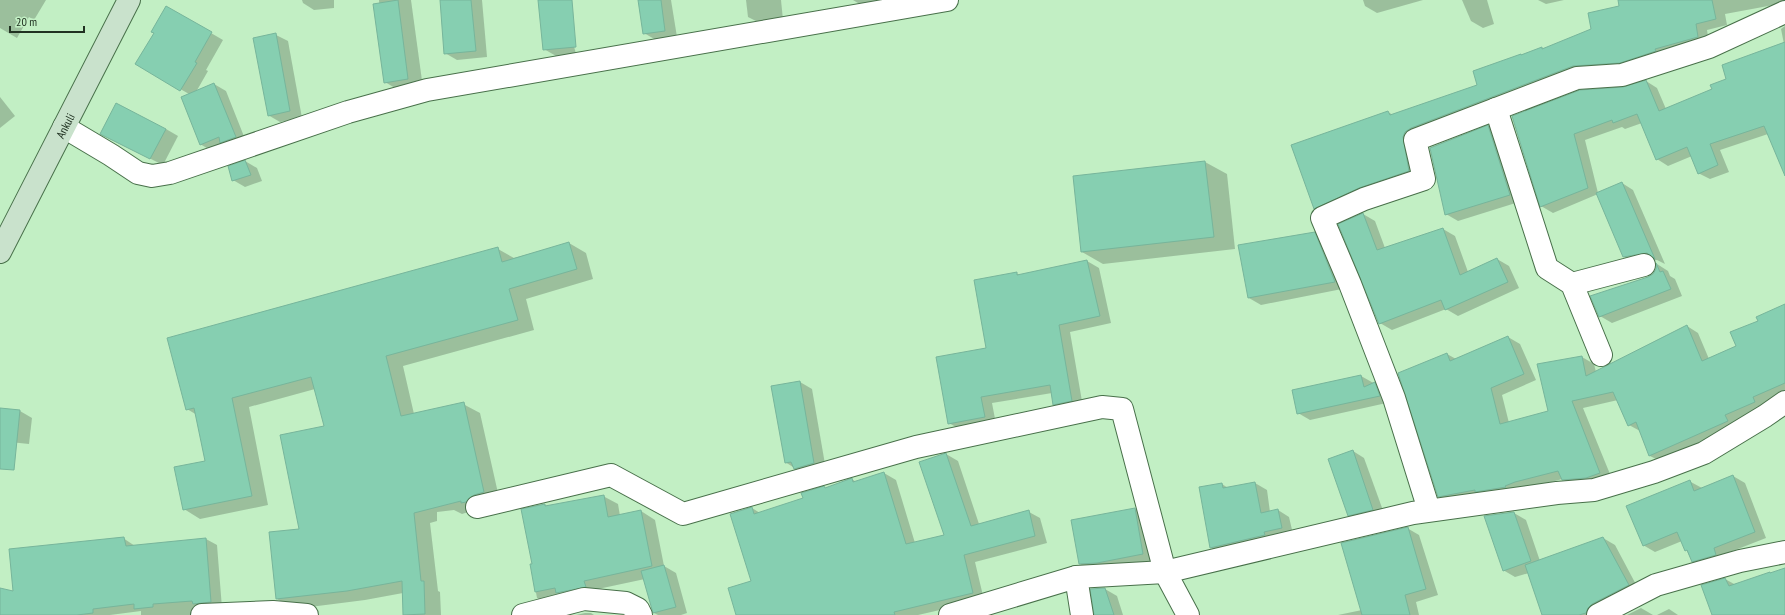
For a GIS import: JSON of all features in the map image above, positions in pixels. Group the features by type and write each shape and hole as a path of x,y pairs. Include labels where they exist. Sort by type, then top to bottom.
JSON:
{"main road":[{"name":"Ankuli","path":"0,252 129,0"}],"street":[{"path":"64,127 138,173 152,176 170,173 348,112 427,90 947,0"},
{"path":"1429,510 1394,398 1350,284 1322,218 1364,199 1424,179 1415,140 1577,78 1622,75 1709,47 1785,12"},
{"path":"1496,109 1547,268 1572,284 1601,355"},
{"path":"1572,284 1644,265"},
{"path":"950,615 1076,577 1165,572 1429,510 1594,490 1654,472 1704,453 1785,402"},
{"path":"477,507 611,475 684,514 916,447 1102,407 1122,409 1165,572 1188,615"},
{"path":"1598,615 1625,609 1656,586 1740,561 1785,552"},
{"path":"1076,577 1082,615"},
{"path":"523,615 584,599 626,603 638,609 641,615"},
{"path":"202,615 273,612 307,615"}],"building":[{"path":"398,0 408,79 384,83 373,4"},
{"path":"440,0 471,0 476,51 444,54"},
{"path":"538,0 572,0 576,47 543,50"},
{"path":"638,0 661,0 665,31 643,34"},
{"path":"1618,0 1712,0 1716,19 1696,24 1698,37 1655,49 1656,51 1620,63 1573,66 1411,128 1405,132 1403,137 1409,171 1359,188 1314,209 1291,145 1388,111 1390,115 1477,85 1473,71 1542,47 1542,49 1591,29 1588,13 1619,6"},
{"path":"166,6 212,32 195,62 197,63 180,91 135,64 154,33 151,32"},
{"path":"276,33 290,111 268,116 253,38"},
{"path":"1785,42 1785,176 1764,126 1710,144 1718,165 1698,174 1687,147 1656,160 1637,114 1613,123 1612,120 1574,134 1588,188 1540,207 1512,116 1580,90 1623,87 1646,80 1659,111 1712,89 1710,85 1726,79 1722,65"},
{"path":"214,83 236,137 220,143 219,137 200,145 181,97"},
{"path":"116,103 166,129 150,159 100,134"},
{"path":"1488,125 1510,195 1445,215 1430,148"},
{"path":"245,160 251,175 232,181 228,166"},
{"path":"1205,161 1214,237 1081,252 1073,176"},
{"path":"1622,182 1655,259 1647,253 1623,257 1596,193"},
{"path":"1363,213 1377,250 1443,228 1460,275 1497,258 1508,282 1445,310 1441,300 1379,324 1338,224"},
{"path":"1315,232 1335,282 1248,298 1238,245"},
{"path":"569,242 577,269 509,289 518,320 386,356 401,416 464,402 484,492 474,495 466,502 461,503 461,501 414,513 421,581 424,581 425,614 403,615 402,581 347,591 276,599 269,532 299,529 280,435 324,426 311,377 232,398 252,496 183,510 174,467 205,461 194,408 186,410 167,338 498,247 502,262"},
{"path":"1087,260 1100,316 1059,325 1072,401 1053,405 1050,385 981,397 985,417 948,424 936,357 986,348 974,280 1017,272 1017,275"},
{"path":"1656,263 1660,272 1663,271 1671,289 1599,317 1590,296 1648,277 1653,274 1656,269"},
{"path":"1785,304 1785,383 1753,397 1755,402 1725,415 1728,421 1649,456 1636,422 1628,426 1613,392 1572,401 1600,473 1586,478 1562,480 1558,471 1515,482 1505,486 1506,487 1475,492 1475,490 1438,497 1398,373 1447,353 1450,361 1508,336 1524,374 1491,388 1500,424 1548,411 1537,364 1582,356 1586,376 1687,325 1702,361 1736,346 1730,332 1758,321 1756,317"},
{"path":"1361,375 1364,387 1375,382 1380,396 1297,414 1292,390"},
{"path":"800,381 814,463 794,469 791,462 785,463 771,386"},
{"path":"0,408 20,410 14,470 0,469"},
{"path":"1353,450 1373,510 1348,516 1328,459"},
{"path":"946,453 971,526 1029,510 1035,536 964,555 973,593 894,612 895,615 736,615 728,588 751,581 730,514 752,507 754,514 803,498 801,493 824,486 825,488 852,478 853,482 884,472 906,544 944,535 919,462"},
{"path":"1733,475 1755,532 1714,548 1716,555 1692,562 1687,550 1685,551 1677,532 1643,546 1626,506 1690,480 1694,491"},
{"path":"1255,482 1261,513 1278,509 1282,528 1264,532 1265,535 1210,548 1199,487 1222,483 1223,488"},
{"path":"604,495 608,517 641,510 652,566 584,581 586,587 556,593 555,588 535,592 530,564 532,564 521,509"},
{"path":"1135,508 1143,554 1097,563 1079,564 1071,520"},
{"path":"1514,512 1531,561 1503,571 1484,516"},
{"path":"1408,527 1426,589 1405,595 1410,615 1362,615 1341,543"},
{"path":"124,537 126,546 206,538 211,602 193,604 192,601 153,604 153,607 134,609 134,604 93,609 93,613 77,615 0,615 0,588 13,591 9,549"},
{"path":"1603,537 1629,585 1592,604 1586,613 1579,615 1542,615 1525,565"},
{"path":"664,565 676,607 653,613 641,571"},
{"path":"1785,568 1785,615 1712,615 1701,585 1725,578 1729,586"},
{"path":"1105,588 1114,615 1094,615 1090,589"}]}
